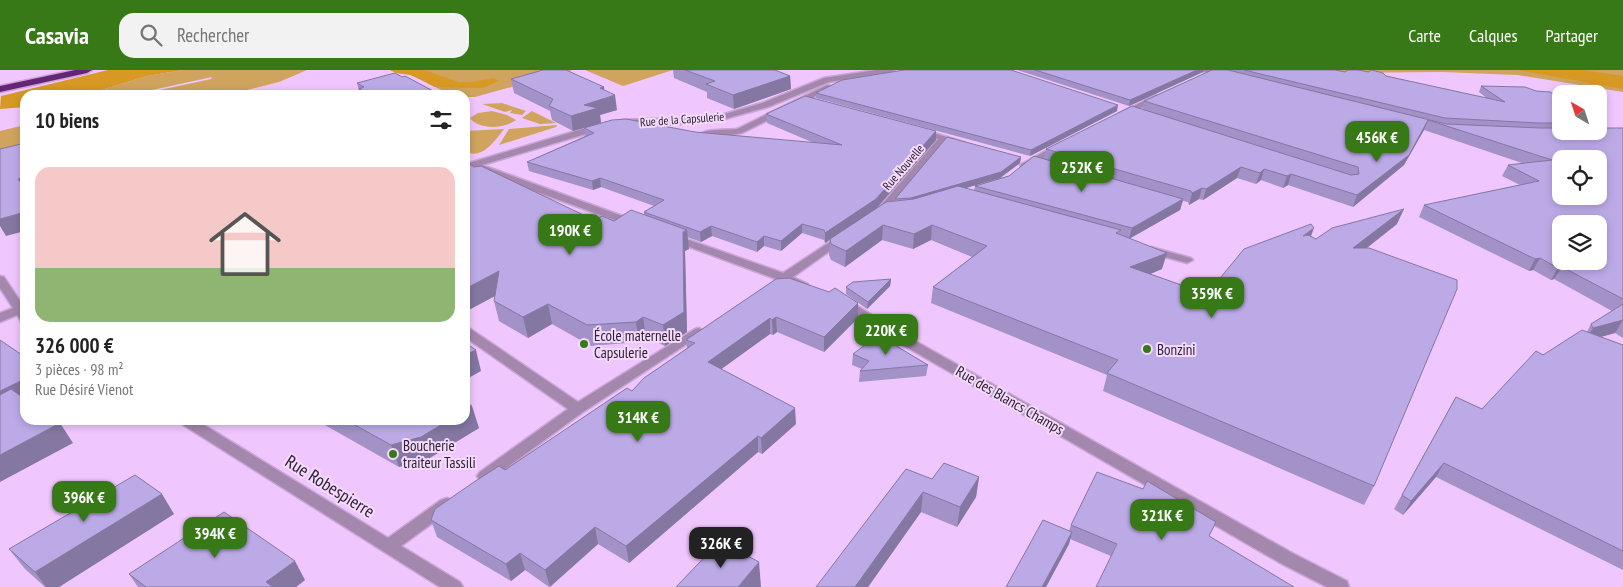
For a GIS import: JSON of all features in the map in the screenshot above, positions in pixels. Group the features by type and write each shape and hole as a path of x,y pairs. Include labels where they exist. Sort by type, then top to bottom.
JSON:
{"highway":[{"path":"0,81 53,70"},
{"path":"0,89 87,70"}],"street":[{"name":"Rue de la Capsulerie","path":"470,167 609,125 721,117 748,111 827,80 891,70"},
{"path":"1202,70 1229,77"},
{"path":"1196,80 1213,73"},
{"name":"Rue de la Capsulerie","path":"701,133 721,134 739,131 853,76"},
{"path":"1112,119 1124,109 1171,92"},
{"path":"789,95 819,104"},
{"path":"1124,109 1147,117"},
{"name":"Rue de la Capsulerie","path":"625,123 684,131"},
{"path":"915,130 973,146"},
{"name":"Rue Nouvelle","path":"896,210 877,214 944,138"},
{"path":"1017,172 1026,160 1072,140"},
{"path":"1026,160 1050,167"},
{"path":"470,167 645,228"},
{"path":"768,288 851,232"},
{"path":"664,234 812,288"},
{"path":"1139,246 1188,260"},
{"path":"0,279 20,308"},
{"name":"Rue des Blancs Champs","path":"831,295 840,298 888,331 1288,559 1341,586"},
{"path":"0,318 20,313"},
{"path":"475,483 578,409 711,325"},
{"path":"470,334 578,409"},
{"name":"Rue Robespierre","path":"193,425 454,587"},
{"path":"388,546 459,494"}],"shaded area":[{"path":"108,70 183,70 147,76 101,90 26,90"},
{"path":"183,70 307,70 279,82 246,90 160,90 211,79 212,77 152,90 101,90 147,76"},
{"path":"390,70 573,70 475,97 470,97 470,90 443,90 408,74"},
{"path":"390,70 424,70 459,82 494,78 499,81 482,88 435,87 411,75 396,73"},
{"path":"585,70 673,70 623,86"},
{"path":"1317,70 1623,70 1623,92 1608,90 1608,85 1579,85 1517,75 1442,72 1330,73"},
{"path":"1517,70 1583,70 1623,76 1623,89"},
{"path":"20,91 20,107 0,109 1,96"},
{"path":"502,103 526,111 522,115 510,113 512,110 505,112 482,104"},
{"path":"492,111 507,115 516,120 505,125 492,127 479,125 470,118 478,113"},
{"path":"532,111 556,123 540,124 522,118"},
{"path":"557,125 556,127 499,145 509,129"},
{"path":"20,126 20,153 0,159 0,131"},
{"path":"504,129 492,144 482,152 477,153 470,153 470,131"}],"building":[{"path":"543,70 566,70 604,87 600,88 615,95 584,105 598,108 571,116 549,106 553,99 511,79"},
{"path":"685,70 775,70 790,76 733,95 706,84 715,81"},
{"path":"904,70 1011,70 1118,105 1031,150 816,93 842,80"},
{"path":"1035,70 1197,70 1130,100"},
{"path":"1212,70 1228,70 1446,124 1552,128 1552,140 1608,140 1608,128 1623,128 1623,299 1568,270 1607,270 1607,215 1552,215 1552,265 1540,258 1535,259 1424,205 1539,181 1508,165 1552,160 1428,120 1409,155 1357,195 1291,174 1287,176 1264,169 1260,173 1241,167 1206,189 1202,188 1192,193 1191,191 1046,149 1132,106 1351,175 1359,174 1358,167 1144,101"},
{"path":"1244,70 1335,70 1345,72 1348,70 1358,70 1369,72 1371,70 1383,73 1386,76 1505,102 1481,86 1525,87 1552,93 1552,123 1445,118"},
{"path":"395,73 402,77 405,76 431,90 361,90 359,89 364,87 357,83"},
{"path":"805,96 936,131 876,199 825,233 824,230 802,224 781,241 764,236 757,242 711,226 700,232 644,212 664,200 600,178 592,181 527,162 594,133 584,128 612,120 626,119 695,132 842,145 766,114"},
{"path":"947,137 1021,157 1001,172 911,198 895,199"},
{"path":"20,144 20,178 18,179 20,182 20,213 0,219 0,149"},
{"path":"1034,156 1183,199 1132,228 975,186 1009,176"},
{"path":"470,164 474,167 481,166 594,220 602,216 614,221 631,210 687,230 683,232 684,312 663,325 643,317 636,322 587,325 548,304 523,317 494,301 499,271 470,286"},
{"path":"958,186 1121,230 1116,233 1167,253 1130,267 1207,294 1244,249 1311,224 1314,228 1303,236 1308,235 1316,239 1332,228 1404,209 1353,248 1369,248 1457,280 1457,289 1374,486 1107,373 1118,360 933,287 987,246 932,225 914,234 883,225 846,251 831,244 830,239 886,202 914,199"},
{"path":"789,278 829,292 835,288 858,303 824,337 776,317 772,320 770,318 708,362 795,408 761,438 758,436 626,546 595,527 545,570 520,553 506,564 431,520 435,509 474,482 499,466 505,470 627,388 632,391 644,378 695,343 686,340 776,279"},
{"path":"891,279 868,302 846,287 853,282"},
{"path":"1623,304 1623,320 1593,328 1591,324"},
{"path":"1582,330 1623,345 1623,551 1444,463 1411,501 1402,495 1456,397 1482,409 1536,351 1543,355"},
{"path":"878,335 928,365 860,371 869,361 853,354"},
{"path":"0,340 20,354 20,381 0,391"},
{"path":"470,346 476,350 470,353"},
{"path":"11,389 20,395 20,425 56,425 0,455 0,395"},
{"path":"355,425 441,425 421,437 391,445"},
{"path":"944,463 979,477 960,507 923,492 855,587 816,587 906,469 932,479"},
{"path":"1097,472 1143,489 1147,481 1216,522 1209,536 1294,587 1096,587 1117,544 1071,525"},
{"path":"135,475 162,494 35,572 9,549"},
{"path":"224,512 295,561 266,582 273,587 146,587 129,574"},
{"path":"1043,520 1072,532 1042,587 1006,587"},
{"path":"720,541 759,562 738,587 676,587"}],"place":[{"name":"École maternelle Capsulerie","path":"584,344"},
{"name":"Bonzini","path":"1147,349"},
{"name":"Boucherie traiteur Tassili","path":"393,454"}]}
